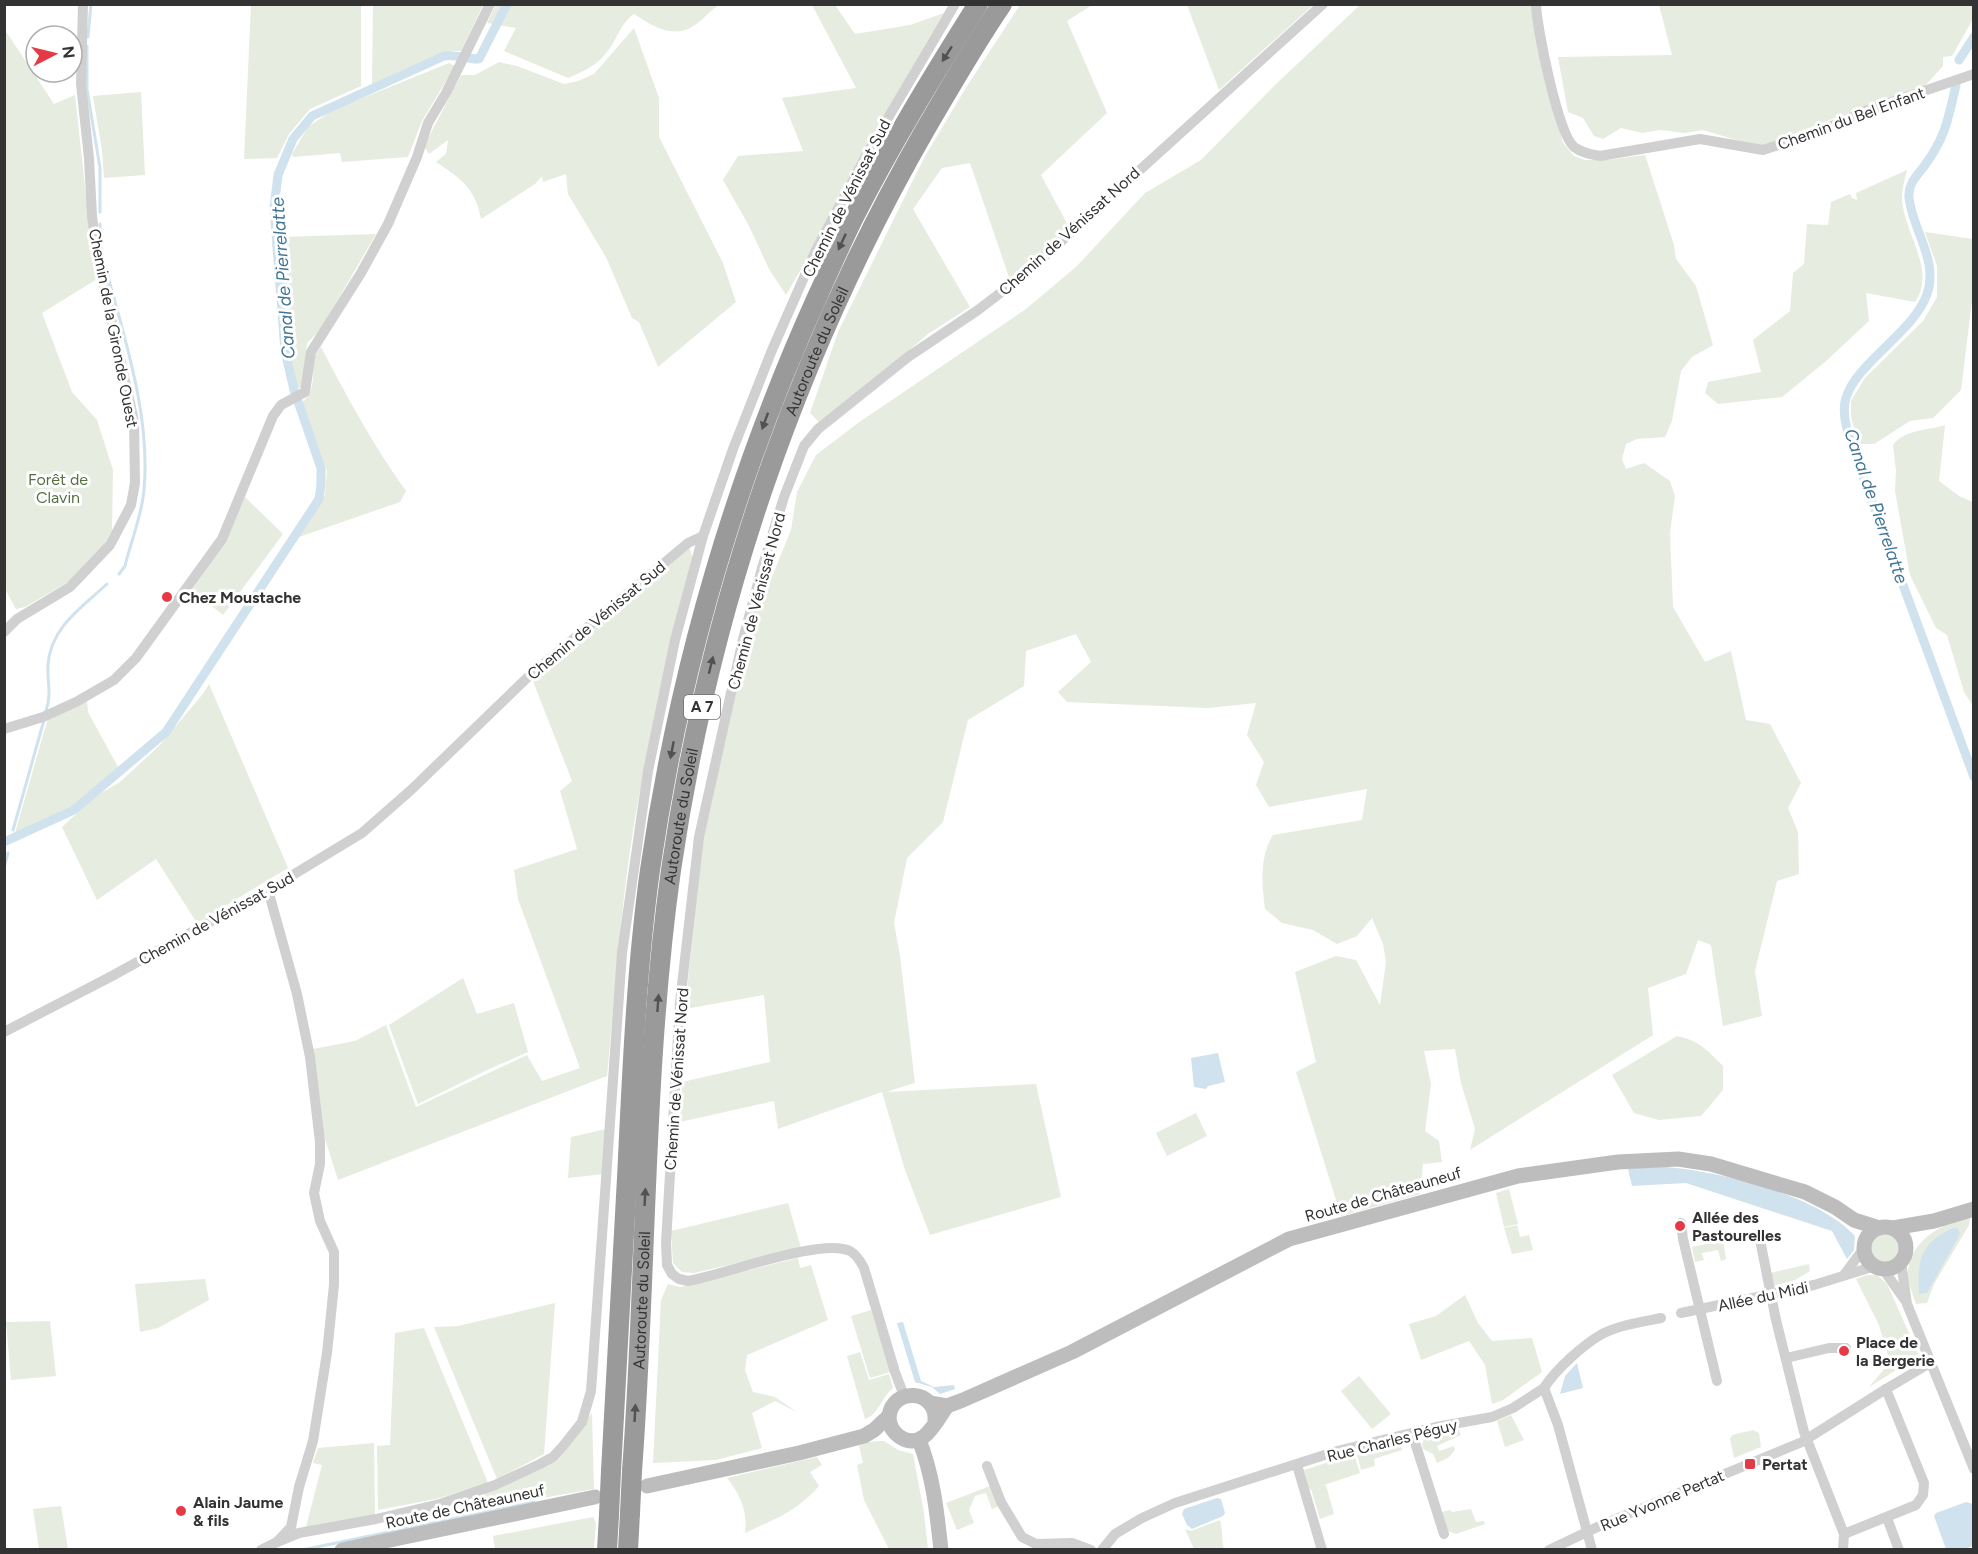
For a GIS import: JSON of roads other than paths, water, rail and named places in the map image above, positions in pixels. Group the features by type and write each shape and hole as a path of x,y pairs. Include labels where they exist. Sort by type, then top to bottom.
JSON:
{"highway":[{"name":"Autoroute du Soleil","path":"607,1550 638,995 650,872 671,754 694,645 730,518 768,411 796,344 852,220 877,173 978,4"},
{"name":"Autoroute du Soleil","path":"628,1550 649,1120 658,996 671,872 710,668 737,568 770,468 811,359 843,285 900,174 961,67 1002,4"}],"main road":[{"name":"Route de Châteauneuf","path":"920,1440 929,1433 934,1422 947,1406 994,1388 1072,1352 1289,1239 1518,1176 1618,1162 1678,1159 1711,1164 1805,1192 1835,1207 1854,1220 1886,1228"},
{"path":"1934,1221 1893,1267 1879,1267 1868,1260 1865,1244 1869,1235 1886,1228 1934,1221 1974,1209"},
{"name":"Route de Châteauneuf","path":"1854,1220 1865,1244"},
{"path":"1886,1228 1904,1239 1904,1255"},
{"path":"897,1435 891,1426 890,1416 892,1407 904,1396 918,1396 930,1403 947,1406"},
{"path":"930,1403 934,1412 934,1422"},
{"path":"864,1436 890,1416"},
{"path":"646,1486 789,1456 864,1436 897,1435 907,1440 920,1440 937,1513 941,1550"},
{"name":"Route de Châteauneuf","path":"342,1550 595,1497"}],"street":[{"name":"Chemin de la Gironde Ouest","path":"4,632 17,619 70,587 110,545 131,505 135,483 134,421 97,255 92,216 89,158 81,84 83,4"},
{"path":"4,729 43,717 114,680 136,658 222,539 273,416 281,405 305,392 311,352 361,273 388,224 417,157 428,123 468,51 490,4"},
{"name":"Chemin de Vénissat Sud","path":"4,1032 112,976 268,890 362,833 411,790 528,677 688,543 703,536 737,438 772,350 816,250 868,152 955,4"},
{"name":"Chemin de Vénissat Nord","path":"904,1396 864,1269 858,1257 851,1251 831,1247 810,1249 688,1281 672,1274 667,1265 671,1134 680,1002 699,837 743,639 762,568 784,496 804,446 818,429 908,357 978,310 1024,275 1323,4"},
{"name":"Chemin du Bel Enfant","path":"1536,4 1552,91 1566,135 1573,146 1586,154 1600,156 1700,139 1763,150 1814,135 1865,111 1974,74"},
{"path":"261,1550 299,1533 440,1504 495,1485 553,1456 582,1422 591,1390 622,953 648,771 675,640 703,536"},
{"path":"268,890 297,994 310,1057 321,1164 314,1193 320,1221 334,1252 334,1286 327,1353 313,1441 299,1486 291,1527 277,1542"},
{"path":"1681,1223 1717,1381"},
{"path":"1760,1240 1770,1294 1806,1440 1844,1534 1843,1550"},
{"path":"1844,1275 1865,1244"},
{"path":"1904,1255 1907,1304"},
{"path":"1879,1267 1907,1304 1930,1364 1970,1449 1974,1469"},
{"name":"Allée du Midi","path":"1681,1313 1820,1284 1844,1275 1879,1267"},
{"name":"Rue Charles Péguy","path":"1102,1550 1115,1534 1142,1518 1175,1503 1337,1451 1492,1417 1513,1408 1544,1388 1551,1377 1603,1334 1628,1325 1660,1318"},
{"path":"1786,1358 1829,1348 1846,1348"},
{"name":"Rue Yvonne Pertat","path":"1549,1550 1806,1440 1930,1364"},
{"path":"1544,1388 1557,1420 1592,1550"},
{"path":"1844,1534 1916,1505 1923,1495 1924,1484 1886,1389"},
{"path":"1412,1433 1444,1534"},
{"path":"1297,1465 1322,1550"},
{"path":"987,1466 1001,1502 1022,1537 1036,1544 1072,1543 1091,1550"},
{"path":"1887,1518 1899,1550"}],"water":[{"path":"1218,1053 1225,1082 1208,1086 1206,1089 1194,1087 1191,1058"},
{"path":"1650,1166 1730,1177 1787,1195 1837,1220 1855,1236 1854,1250 1847,1259 1832,1231 1686,1183 1632,1186 1628,1169"},
{"path":"1953,1228 1958,1229 1960,1234 1927,1293 1919,1294 1919,1272 1923,1254 1933,1240"},
{"path":"903,1322 921,1381 934,1387 954,1385 955,1389 940,1394 932,1387 915,1382 897,1323"},
{"path":"1577,1363 1583,1388 1560,1394 1565,1376"},
{"path":"1217,1498 1221,1499 1225,1513 1223,1516 1192,1529 1187,1525 1182,1514 1184,1509"},
{"path":"1966,1502 1973,1504 1973,1546 1965,1549 1946,1549 1934,1516 1936,1513"}],"waterway":[{"path":"88,37 91,4"},
{"name":"Canal de Pierrelatte","path":"4,842 74,810 166,732 319,499 321,468 294,390 285,351 274,208 278,175 293,139 312,116 444,56 479,59 507,4"},
{"name":"Canal de Pierrelatte","path":"1959,60 1974,37"},
{"path":"87,46 87,89 100,168 100,212"},
{"name":"Canal de Pierrelatte","path":"1956,85 1942,136 1909,192 1911,209 1930,269 1927,294 1910,321 1861,372 1846,398 1844,410 1852,447 1974,777"},
{"path":"100,224 102,253"},
{"path":"104,261 134,374 145,461 141,509 125,566 119,574"},
{"path":"46,711 49,693 48,665 55,640 69,619 107,584"},
{"path":"13,830 44,720"},
{"path":"4,868 8,853"},
{"path":"302,1550 534,1502"}],"place":[{"name":"Chez Moustache","path":"167,597"},
{"name":"Allée des Pastourelles","path":"1680,1226"},
{"name":"Place de la Bergerie","path":"1844,1351"},
{"name":"Pertat","path":"1750,1464"},
{"name":"Alain Jaume & fils","path":"181,1511"}],"park label":[{"name":"Forêt de Clavin","path":"58,488"}]}
